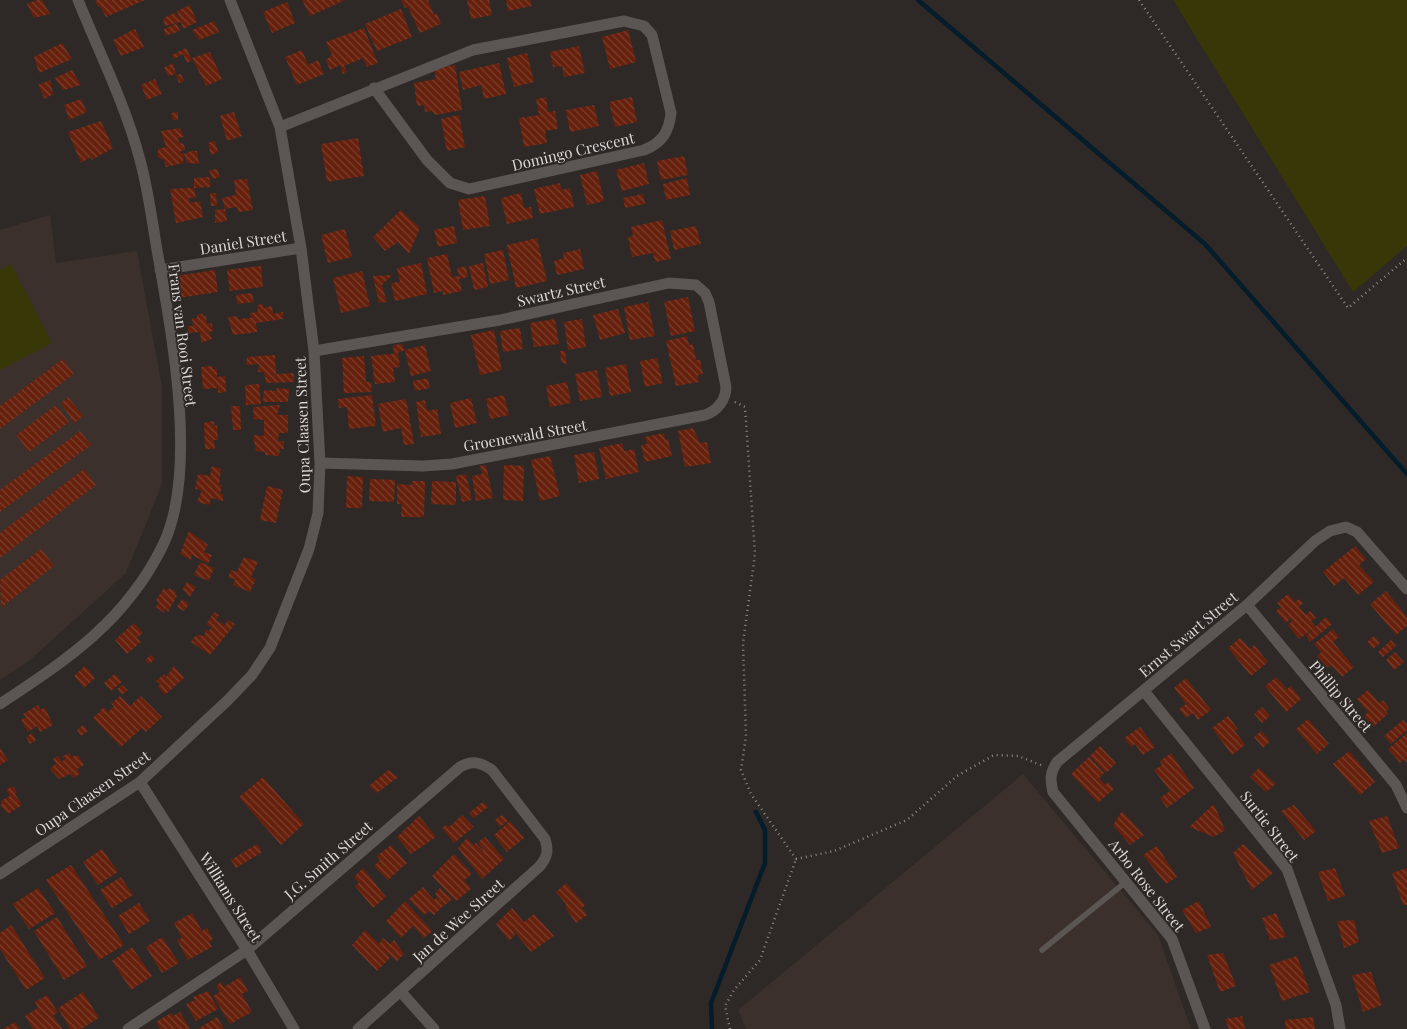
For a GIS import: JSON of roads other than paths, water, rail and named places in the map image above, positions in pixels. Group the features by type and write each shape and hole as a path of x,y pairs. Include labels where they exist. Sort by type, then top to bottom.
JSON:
{"street":[{"name":"Frans van Rooi Street","path":"0,704 69,658 99,632 124,606 150,570 164,543 175,503 180,447 174,355 140,159 78,0"},
{"name":"Oupa Claasen Street","path":"0,874 140,782 227,701 252,675 270,648 309,549 318,514 320,463 314,351 301,248 280,127 234,1"},
{"name":"Domingo Crescent","path":"280,127 374,88 473,50 624,21 644,26 652,35 671,113 670,127 659,143 644,150 469,189 450,183 428,160 374,88"},
{"name":"Daniel Street","path":"160,270 301,248"},
{"name":"Swartz Street","path":"314,351 500,320 646,287 688,283 696,285 705,293 709,302 725,374 724,397"},
{"name":"Groenewald Street","path":"320,463 423,466 452,464 705,416 713,413 724,397"},
{"name":"Ernst Swart Street","path":"1052,769 1057,762 1246,605 1315,541 1330,531 1346,527 1362,536 1407,590"},
{"name":"Phillip Street","path":"1246,605 1396,785 1407,808"},
{"name":"Surtie Street","path":"1144,691 1286,869 1336,1005 1340,1029"},
{"name":"J.G. Smith Street","path":"128,1029 247,950 376,837 466,763 481,764 492,770 534,823"},
{"name":"Arbo Rose Street","path":"1052,769 1050,775 1053,792 1172,939 1205,1029"},
{"name":"Williams Street","path":"140,782 247,950 294,1029"},
{"name":"Jan de Wee Street","path":"358,1029 542,864 548,853 547,844 534,823"},
{"path":"401,992 434,1029"}],"lane":[{"path":"1042,950 1126,882"}],"waterway":[{"path":"918,0 1205,244 1407,474"},
{"path":"712,1029 711,1003 765,863 765,830 756,812"}]}
